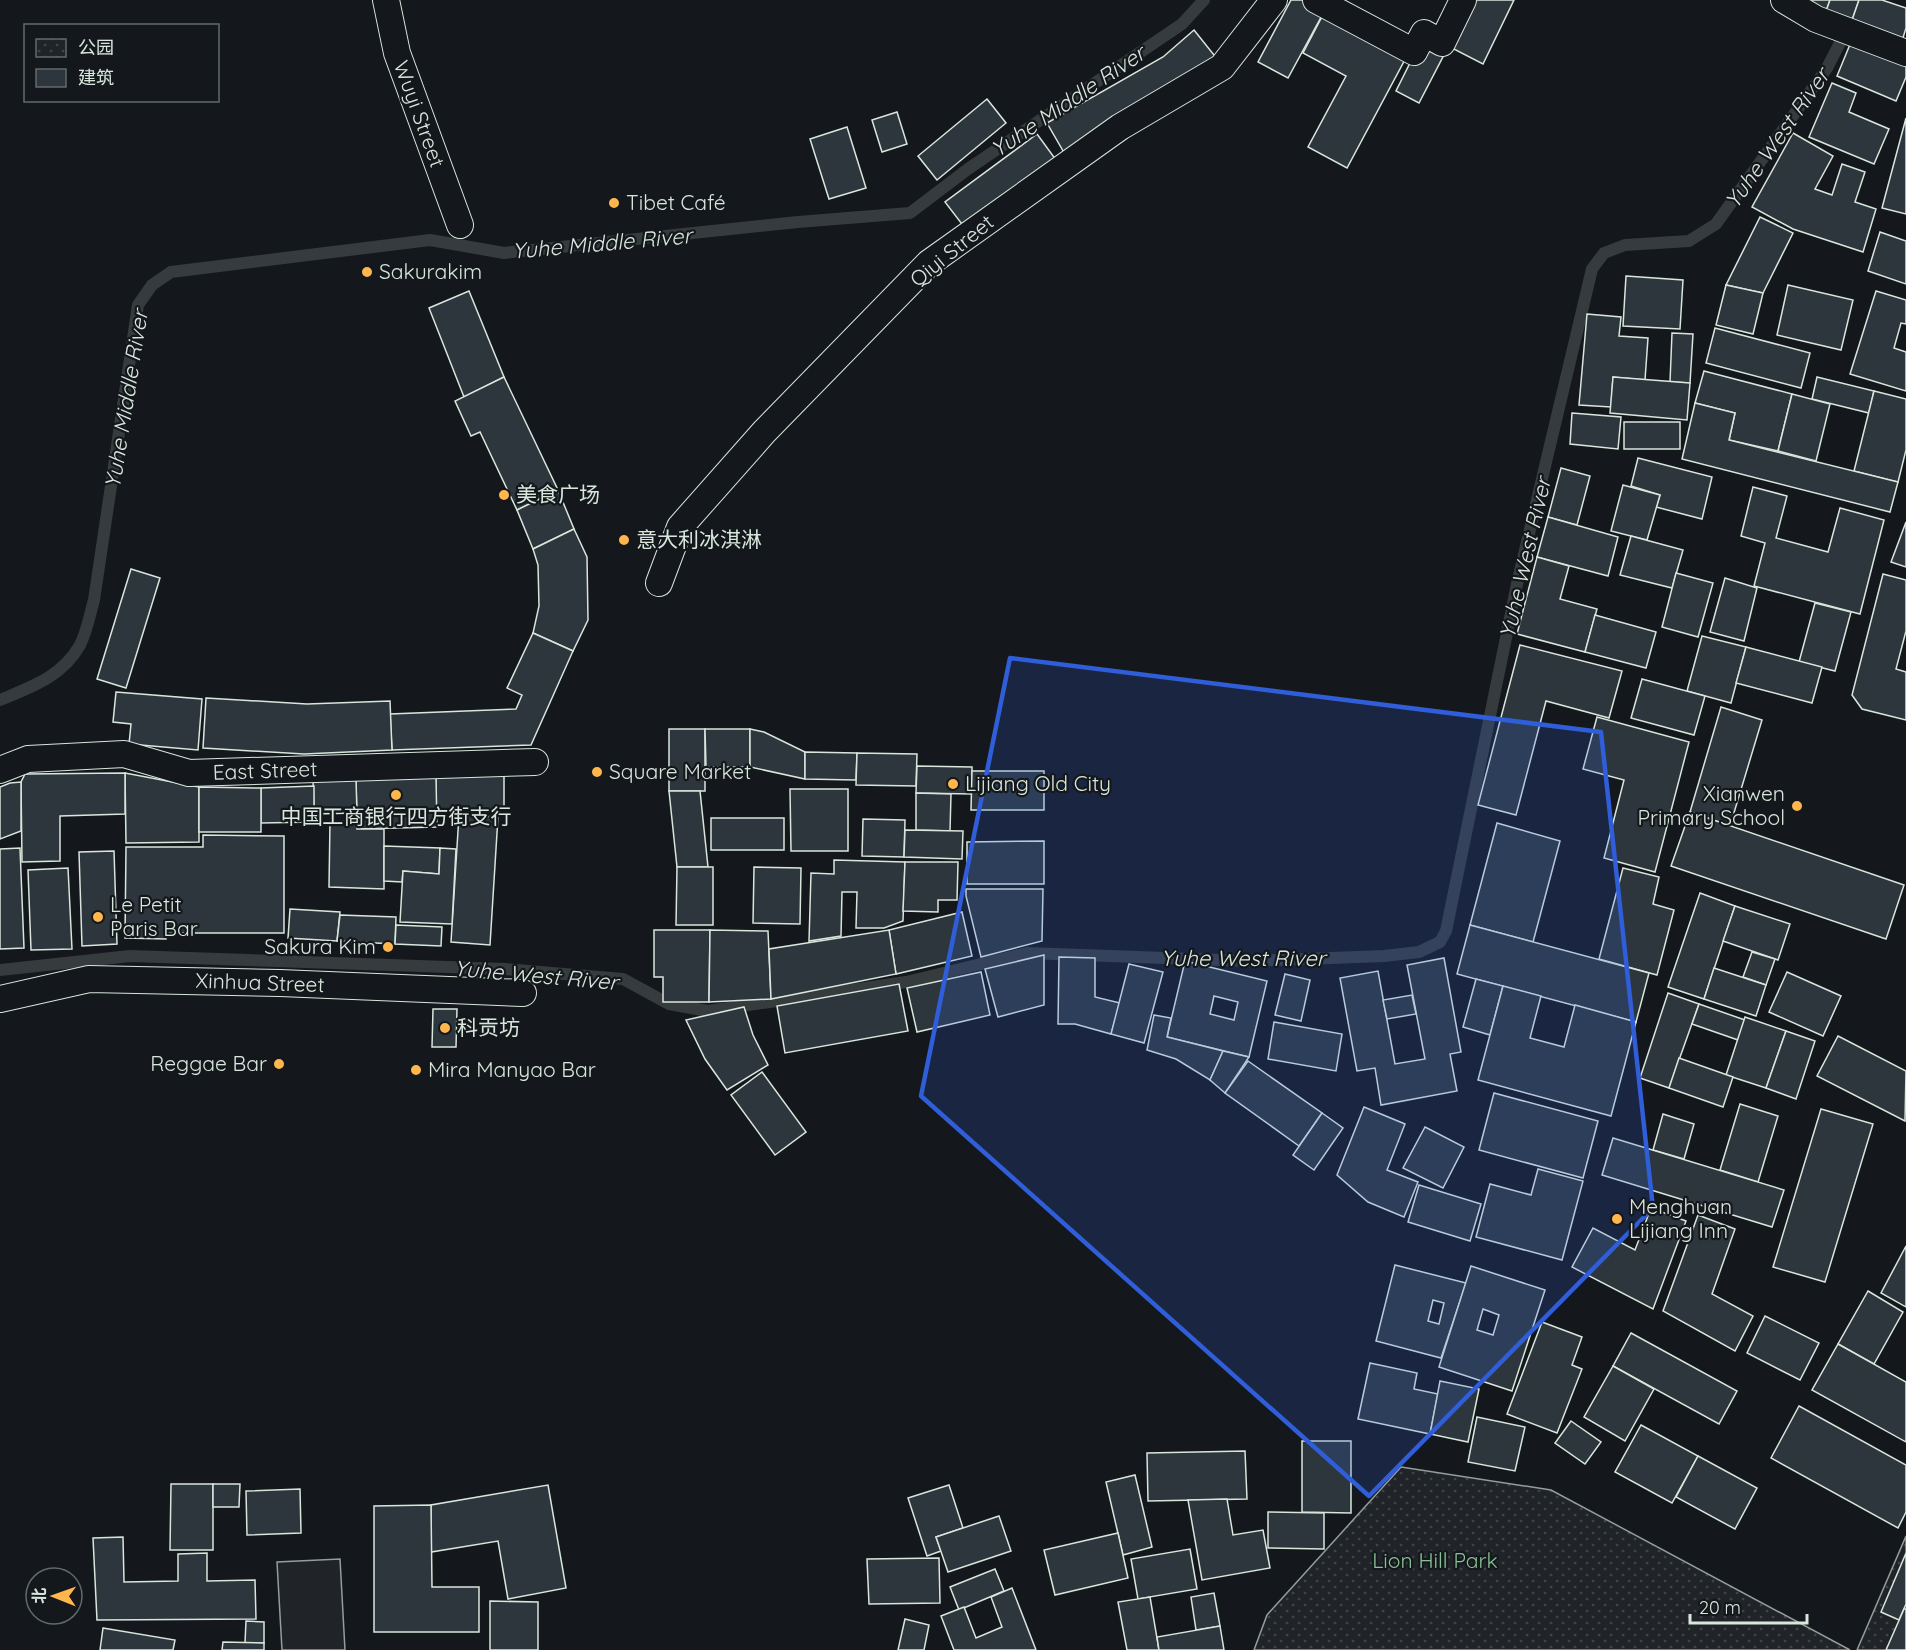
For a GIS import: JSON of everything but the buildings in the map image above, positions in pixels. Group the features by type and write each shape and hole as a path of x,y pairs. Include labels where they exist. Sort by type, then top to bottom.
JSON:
{"street":[{"name":"Wuyi Street","path":"386,0 397,53 460,225"},
{"name":"Qiyi Street","path":"659,583 680,527 764,432 929,263 1120,128 1222,67 1274,0"},
{"path":"1316,0 1414,52 1424,33 1442,43 1463,0"},
{"path":"1784,0 1816,19 1906,53"},
{"name":"East Street","path":"0,770 28,759 124,754 189,773 536,762"},
{"name":"Xinhua Street","path":"0,999 89,979 280,982 523,993"}],"highlighted area":[{"path":"1010,658 1601,732 1653,1208 1369,1496 921,1096"}],"green space":[{"name":"Lion Hill Park","path":"1401,1467 1551,1490 1850,1650 1254,1650 1267,1615"},
{"path":"1906,1536 1906,1650 1857,1650"},
{"path":"340,1559 345,1650 282,1650 277,1562"}],"waterway":[{"name":"Yuhe Middle River","path":"0,700 45,680 55,673 73,656 82,640 94,600 138,305 152,285 171,272 430,240 504,253 798,222 910,213 968,169 1182,24 1204,0"},
{"name":"Yuhe West River","path":"0,970 130,956 505,969 623,979 669,1004 708,1011 906,982 1027,953 1248,961 1384,956 1419,952 1440,942 1446,931 1517,584 1592,269 1604,253 1625,245 1689,241 1716,224 1827,68 1844,35"}],"place":[{"name":"Tibet Café","path":"614,203"},
{"name":"Sakurakim","path":"367,272"},
{"name":"美食广场","path":"504,495"},
{"name":"意大利冰淇淋","path":"624,540"},
{"name":"Square Market","path":"597,772"},
{"name":"Lijiang Old City","path":"953,784"},
{"name":"中国工商银行四方街支行","path":"396,795"},
{"name":"Xianwen Primary School","path":"1797,806"},
{"name":"Le Petit Paris Bar","path":"98,917"},
{"name":"Sakura Kim","path":"388,947"},
{"name":"科贡坊","path":"445,1028"},
{"name":"Reggae Bar","path":"279,1064"},
{"name":"Mira Manyao Bar","path":"416,1070"},
{"name":"Menghuan Lijiang Inn","path":"1617,1219"}]}
